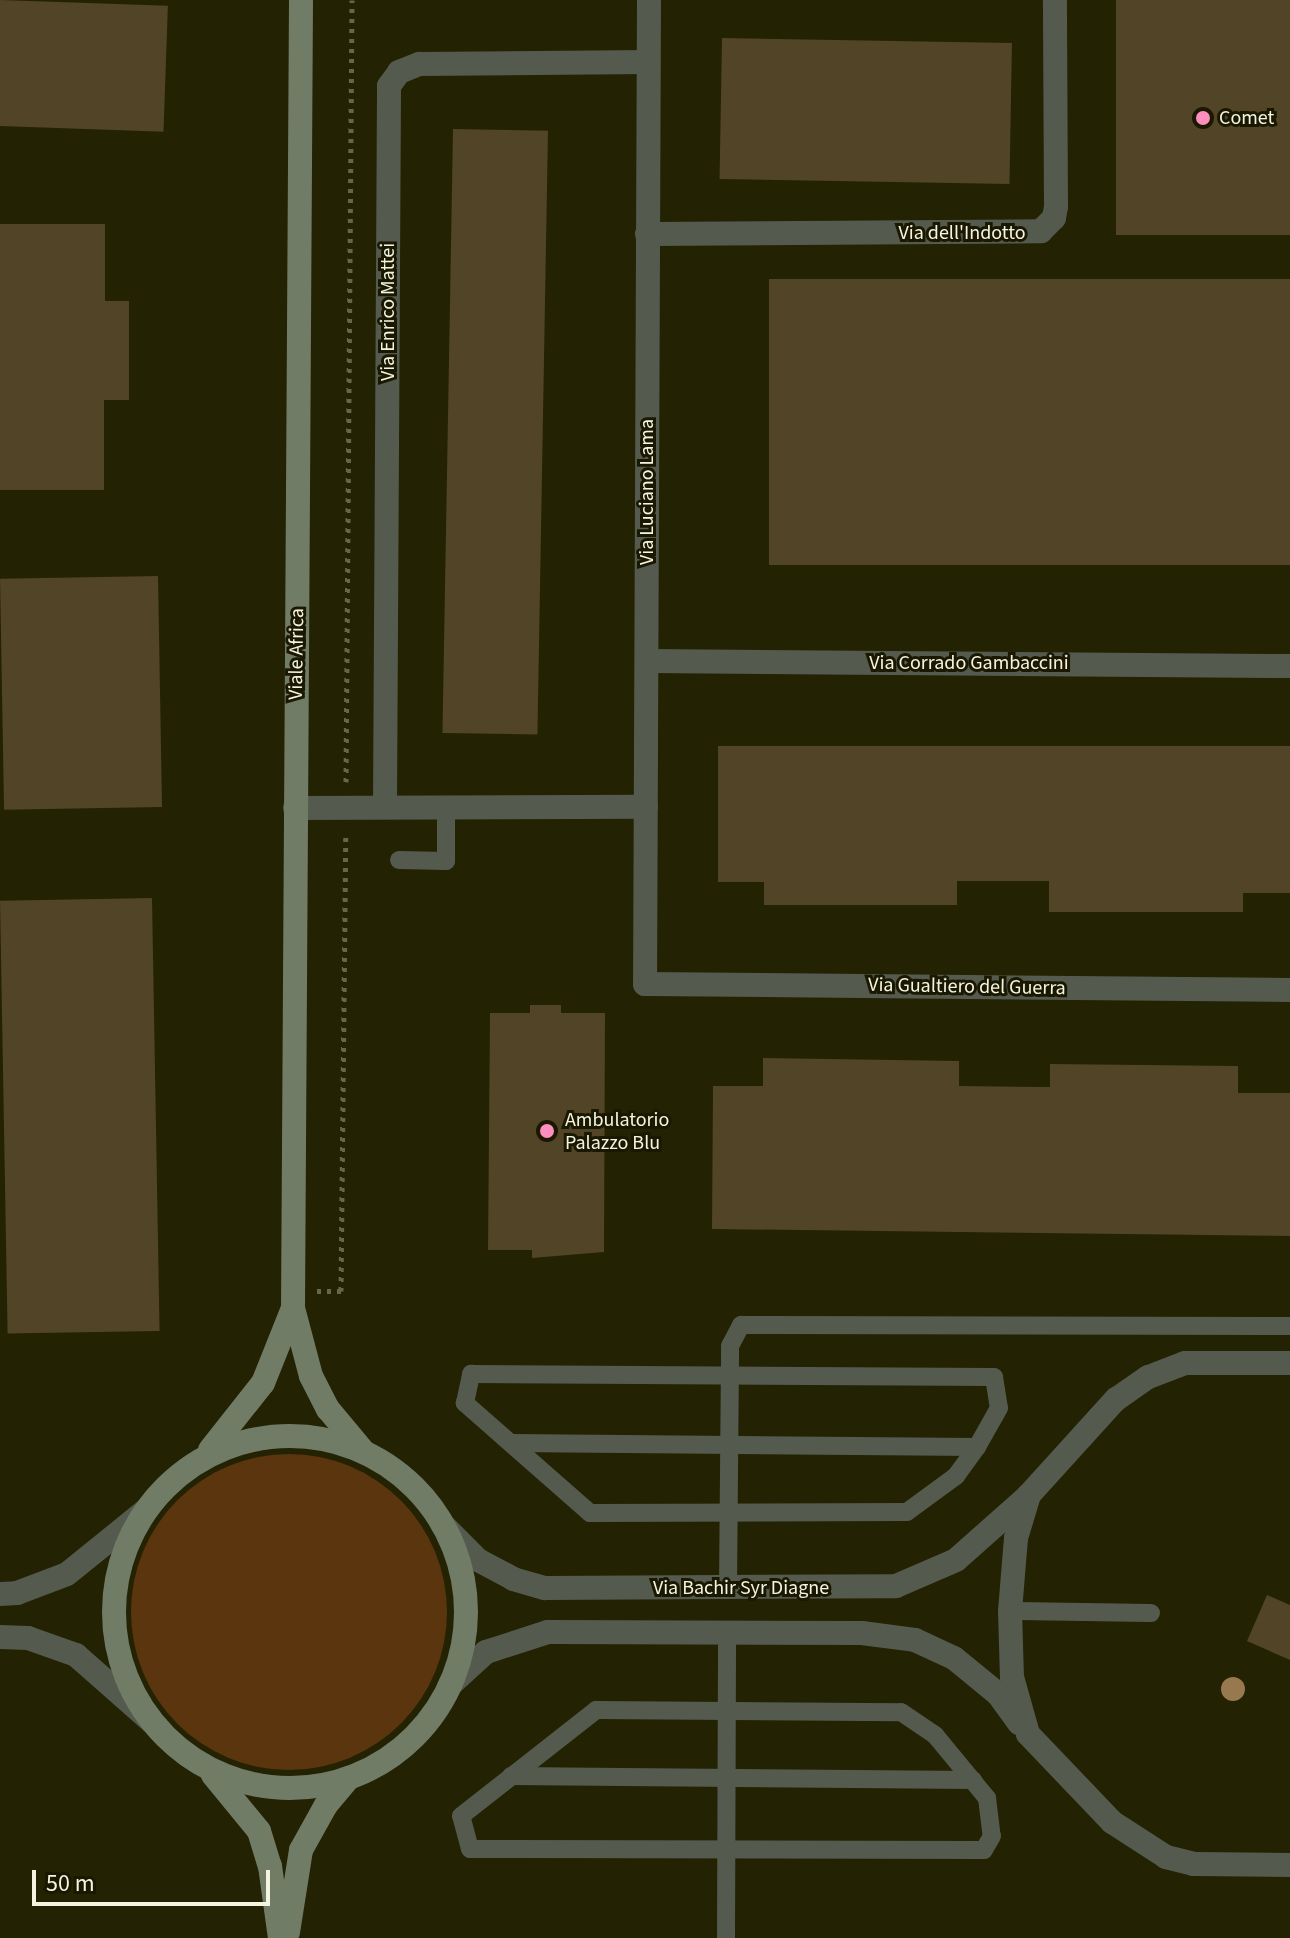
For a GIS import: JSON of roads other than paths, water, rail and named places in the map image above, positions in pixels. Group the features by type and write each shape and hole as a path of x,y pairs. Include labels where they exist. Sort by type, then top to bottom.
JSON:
{"street":[{"name":"Viale Africa","path":"301,0 292,1300 315,1385 363,1451"},
{"name":"Via Luciano Lama","path":"645,984 649,0"},
{"name":"Via dell'Indotto","path":"647,234 1041,231 1054,218 1056,207 1055,0"},
{"name":"Via Enrico Mattei","path":"385,806 389,86 399,72 419,64 648,62"},
{"name":"Via Corrado Gambaccini","path":"647,661 1290,666"},
{"path":"295,808 646,807"},
{"name":"Via Gualtiero del Guerra","path":"645,984 1290,990"},
{"name":"Viale Africa","path":"280,1938 270,1866 259,1831 242,1805 203,1765 152,1722 130,1686 114,1624 124,1551 145,1511 203,1457 263,1383 292,1300"},
{"name":"Via Bachir Syr Diagne","path":"443,1525 478,1560 513,1579 545,1588 896,1586 917,1581 956,1560 1029,1495 1097,1417 1148,1377 1185,1363 1290,1363"},
{"name":"Viale Africa","path":"203,1457 242,1442 287,1435 316,1437 363,1451 399,1473 443,1525 460,1569 466,1605 460,1657 450,1685 419,1732 376,1765 349,1778 312,1787 271,1787 203,1765"},
{"name":"Via Bachir Syr Diagne","path":"1028,1734 1012,1677 1010,1611 1016,1538 1029,1495"},
{"path":"0,1594 67,1574 145,1511"},
{"name":"Via Bachir Syr Diagne","path":"450,1685 486,1652 528,1636 577,1630 862,1633 915,1640 971,1671 998,1694 1028,1734 1112,1822 1166,1857 1194,1864 1290,1865"},
{"path":"0,1637 28,1638 76,1655 152,1722"},
{"name":"Viale Africa","path":"288,1938 301,1850 326,1805 349,1778"}],"lane":[{"path":"399,860 446,861 446,807"},
{"path":"728,1588 730,1375 733,1334 741,1325 757,1322 1290,1326"},
{"path":"471,1374 994,1377 999,1408 956,1476 907,1512 590,1513 511,1443 465,1403 471,1374"},
{"path":"511,1443 977,1447"},
{"path":"1010,1611 1151,1613"},
{"path":"726,1938 727,1633"},
{"path":"596,1710 901,1712 935,1735 987,1798 993,1820 984,1850 470,1849 461,1816 511,1776 596,1710"},
{"path":"511,1776 973,1780"}],"place":[{"name":"Comet","path":"1203,118"},
{"name":"Ambulatorio Palazzo Blu","path":"547,1131"}]}
